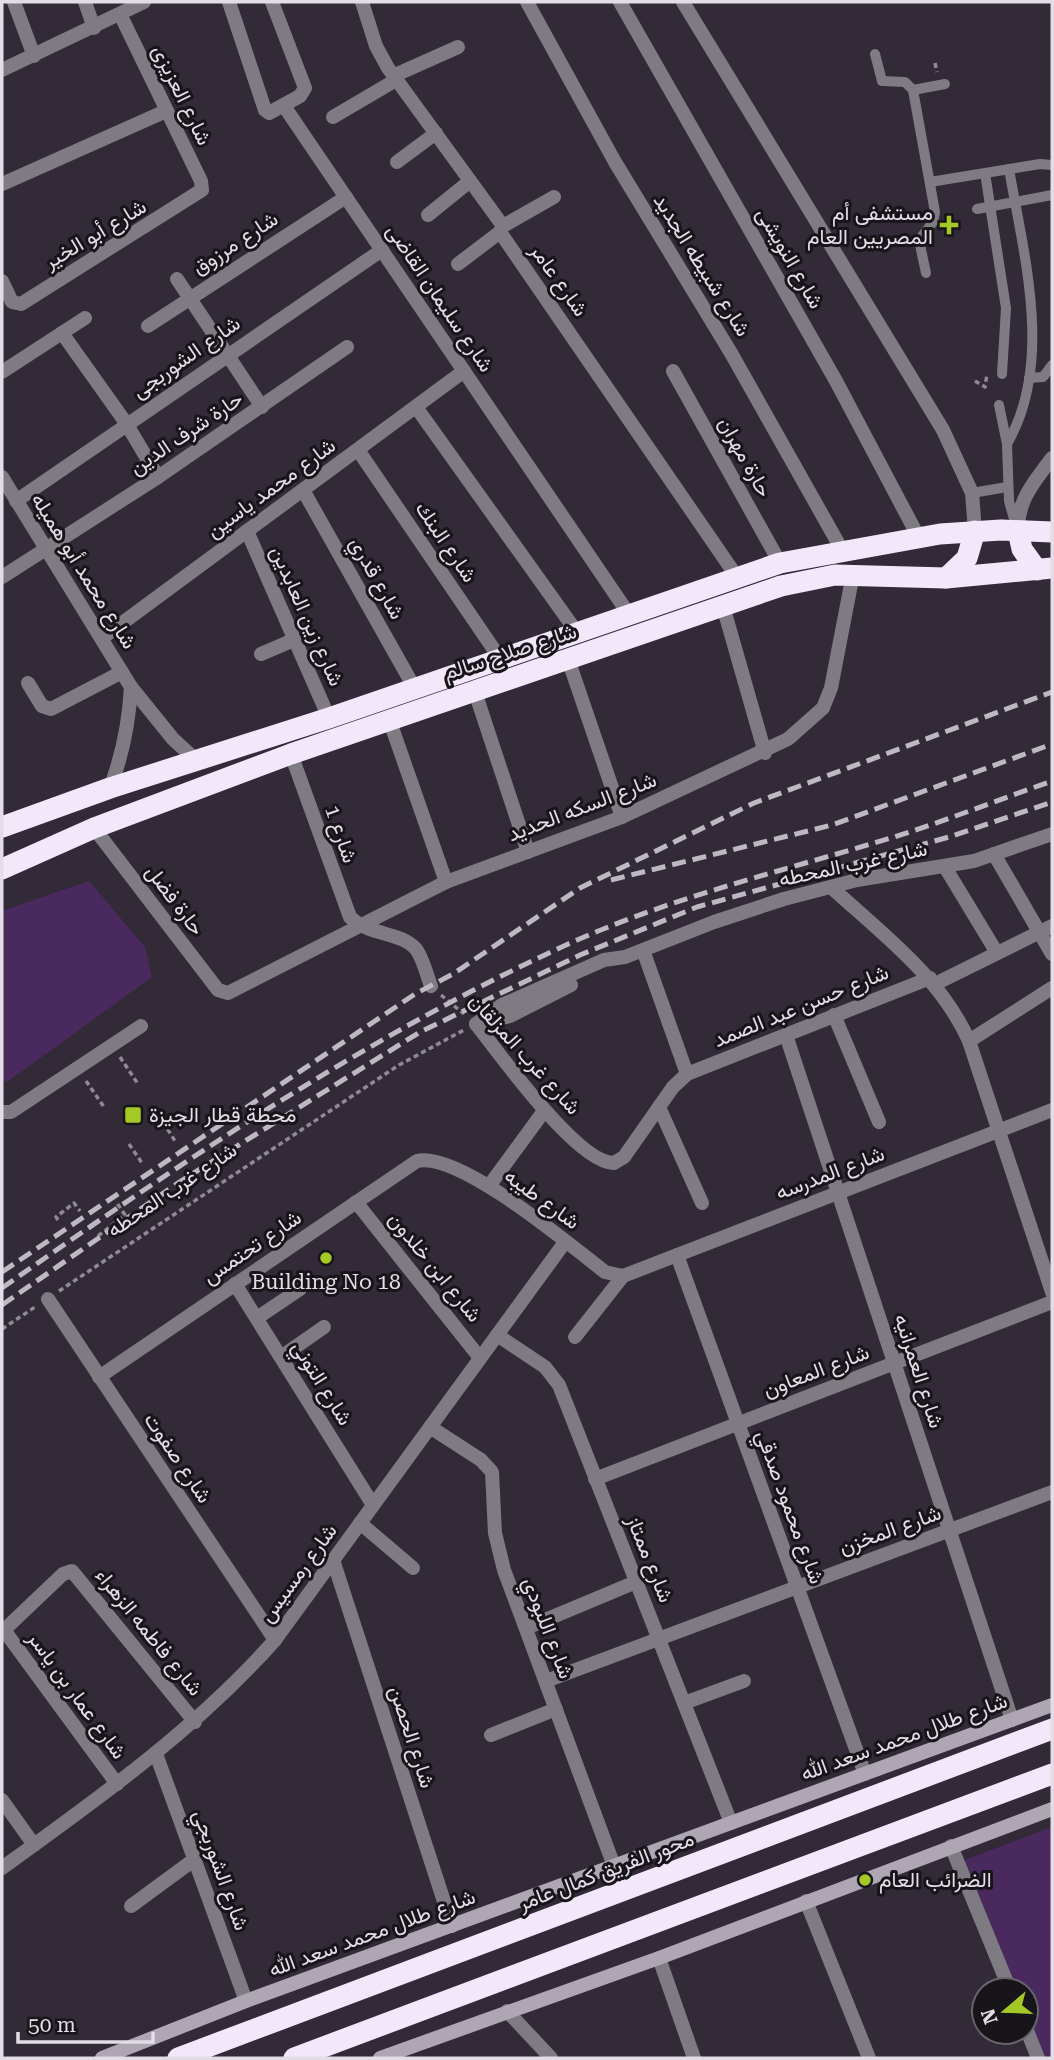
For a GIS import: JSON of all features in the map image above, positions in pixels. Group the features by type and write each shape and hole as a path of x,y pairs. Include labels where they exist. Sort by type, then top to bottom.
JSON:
{"highway":[{"name":"شارع صلاح سالم","path":"2,827 110,788 329,718 499,657 780,564 842,550 975,531 1052,532"},
{"path":"946,578 967,558 975,531"},
{"path":"1018,531 1021,549 1045,569"},
{"name":"شارع صلاح سالم","path":"2,869 94,828 291,754 474,689 799,582 853,574 946,578 1045,569"},
{"name":"محور الفريق كمال عامر","path":"178,2058 1052,1729"},
{"path":"294,2058 1052,1774"}],"main road":[{"name":"شارع طلال محمد سعد الله","path":"102,2058 246,2001 1052,1705"},
{"path":"380,2058 659,1958 1052,1809"}],"street":[{"path":"14,2 34,56"},
{"path":"85,2 94,28"},
{"path":"2,70 144,2"},
{"path":"229,2 268,113 300,96 304,83 272,2"},
{"name":"شارع عامر","path":"362,2 376,46 395,78 470,181 737,577"},
{"name":"شارع شبيطه الجديد","path":"527,2 615,163 732,353 842,550"},
{"name":"شارع النويشى","path":"620,2 836,381 919,538"},
{"path":"683,2 943,430 972,493 975,531"},
{"name":"شارع العزيزى","path":"120,14 203,186 200,194"},
{"path":"332,117 395,78 458,47"},
{"name":"شارع سليمان القاضى","path":"284,106 628,613"},
{"path":"2,184 166,111"},
{"path":"397,162 436,133"},
{"path":"428,215 470,181"},
{"name":"شارع أبو الخير","path":"2,281 12,302 21,303 200,194"},
{"name":"شارع مرزوق","path":"148,326 346,197"},
{"path":"458,264 501,229 554,197"},
{"name":"شارع الشوربجى","path":"16,501 382,250"},
{"path":"177,279 262,407"},
{"path":"2,372 85,318"},
{"path":"62,332 127,423 158,477"},
{"name":"حارة شرف الدين","path":"2,578 158,477 347,348"},
{"name":"شارع محمد ياسين","path":"102,638 464,371"},
{"name":"حارة مهران","path":"673,371 780,564"},
{"path":"416,407 576,631"},
{"name":"شارع البنك","path":"358,450 499,657"},
{"path":"1018,531 1018,516 1026,494 1052,458"},
{"name":"شارع محمد أبو هميله","path":"2,477 131,687 150,714 197,761"},
{"name":"شارع قدري","path":"303,490 414,687"},
{"name":"شارع زين العابدين","path":"247,531 329,718"},
{"name":"شارع السكه الحديد","path":"225,993 446,881 622,817 788,740 823,708 831,688 853,574"},
{"path":"723,606 765,752"},
{"path":"261,654 296,639"},
{"path":"568,659 622,817"},
{"path":"28,682 43,706 51,709 122,672"},
{"path":"110,788 127,733 131,687"},
{"path":"474,689 528,852"},
{"path":"389,719 446,881"},
{"name":"شارع 1","path":"291,754 345,909 357,925"},
{"name":"حارة فضل","path":"94,828 218,990 225,993"},
{"name":"شارع غرب المحطه","path":"476,1024 510,1016 618,964 625,957 714,922 831,887 945,867 1052,834"},
{"path":"994,854 1046,929 1052,954"},
{"path":"945,867 997,953"},
{"path":"831,887 932,981 956,1011 969,1041 1052,1292"},
{"path":"357,925 416,949 431,986"},
{"name":"شارع حسن عبد الصمد","path":"687,1074 932,981 1046,929"},
{"path":"643,950 687,1074"},
{"path":"969,1041 1052,988"},
{"path":"834,1016 879,1122"},
{"name":"شارع غرب المزلقان","path":"476,1024 544,1111 597,1158 614,1163 624,1157 659,1107 687,1074"},
{"path":"2,1112 11,1112 141,1026"},
{"name":"شارع العمرانيه","path":"786,1035 1012,1720"},
{"path":"659,1107 702,1203"},
{"name":"شارع المدرسه","path":"623,1276 1052,1110"},
{"path":"489,1185 544,1111"},
{"name":"شارع طيبه","path":"432,1160 489,1185 605,1272 623,1276"},
{"name":"شارع تحتمس","path":"99,1377 417,1161 432,1160"},
{"name":"شارع ابن خلدون","path":"356,1202 480,1358"},
{"name":"شارع رمسيس","path":"2,1868 117,1784 195,1722 275,1640 565,1242"},
{"name":"شارع محمود صدقي","path":"677,1255 864,1774"},
{"path":"575,1337 623,1276"},
{"name":"شارع التوني","path":"235,1284 373,1505"},
{"path":"257,1318 300,1289"},
{"name":"شارع صفوت","path":"48,1298 275,1640"},
{"name":"شارع المعاون","path":"595,1479 1052,1302"},
{"path":"281,1357 324,1327"},
{"name":"شارع ممتاز","path":"497,1335 553,1375 731,1823"},
{"name":"شارع اللبودي","path":"430,1427 481,1461 492,1472 499,1552 614,1866"},
{"name":"شارع المخزن","path":"546,1681 1052,1492"},
{"path":"360,1522 413,1568"},
{"name":"شارع الحصن","path":"332,1560 452,1926"},
{"name":"شارع فاطمه الزهراء","path":"3,1631 69,1571 195,1722"},
{"path":"526,1628 636,1583"},
{"name":"شارع عمار بن ياسر","path":"3,1631 117,1784"},
{"path":"684,1703 744,1681"},
{"path":"491,1735 556,1709"},
{"name":"شارع الشوربجي","path":"156,1754 246,2001"},
{"path":"2,1800 34,1844"},
{"path":"951,1846 1004,1976"},
{"path":"131,1906 195,1859"},
{"path":"806,1901 869,2058"},
{"path":"659,1958 694,2058"},
{"path":"507,2011 551,2058"}],"lane":[{"path":"875,54 882,81 905,82 913,90 935,218"},
{"path":"913,90 945,84"},
{"path":"930,182 1052,165"},
{"path":"1007,444 1021,414 1029,378 1036,322 1010,169"},
{"path":"985,173 1007,317 1002,374"},
{"path":"977,209 1052,195"},
{"path":"926,274 919,240 935,218 947,215"},
{"path":"1029,378 1043,377 1052,365"},
{"path":"999,405 1007,444 1007,487 1018,531"},
{"path":"972,493 1007,487"}],"path":[{"name":"شارع غرب المزلقان","path":"431,986 476,1024"},
{"name":"شارع غرب المحطه","path":"2,1329 399,1065 476,1024"},
{"path":"113,1045 138,1084"},
{"path":"77,1068 104,1107"},
{"path":"163,1122 176,1142"},
{"path":"129,1144 142,1163"},
{"path":"58,1220 56,1217 74,1203 80,1210"},
{"path":"98,1236 125,1214 117,1203"}],"shaded area":[{"path":"89,881 145,947 152,977 7,1082 2,1079 2,911"},
{"path":"1052,1827 1052,2058 1044,2058 1039,2046 1040,1976 1010,1976 962,1861"}],"railway":[{"path":"2,1272 415,994 453,974 580,888 754,803 1052,692"},
{"path":"611,880 832,825 1052,744"},
{"path":"2,1288 138,1194 276,1104 418,1020 491,981 566,945 645,913 726,886 891,838 1052,781"},
{"path":"2,1305 181,1181 420,1032 580,955 697,907 949,837 1052,802"}],"place":[{"name":"مستشفى أم المصريين العام","path":"949,225"},
{"name":"محطة قطار الجيزة","path":"133,1115"},
{"name":"Building No 18","path":"326,1258"},
{"name":"الضرائب العام","path":"865,1880"}]}
